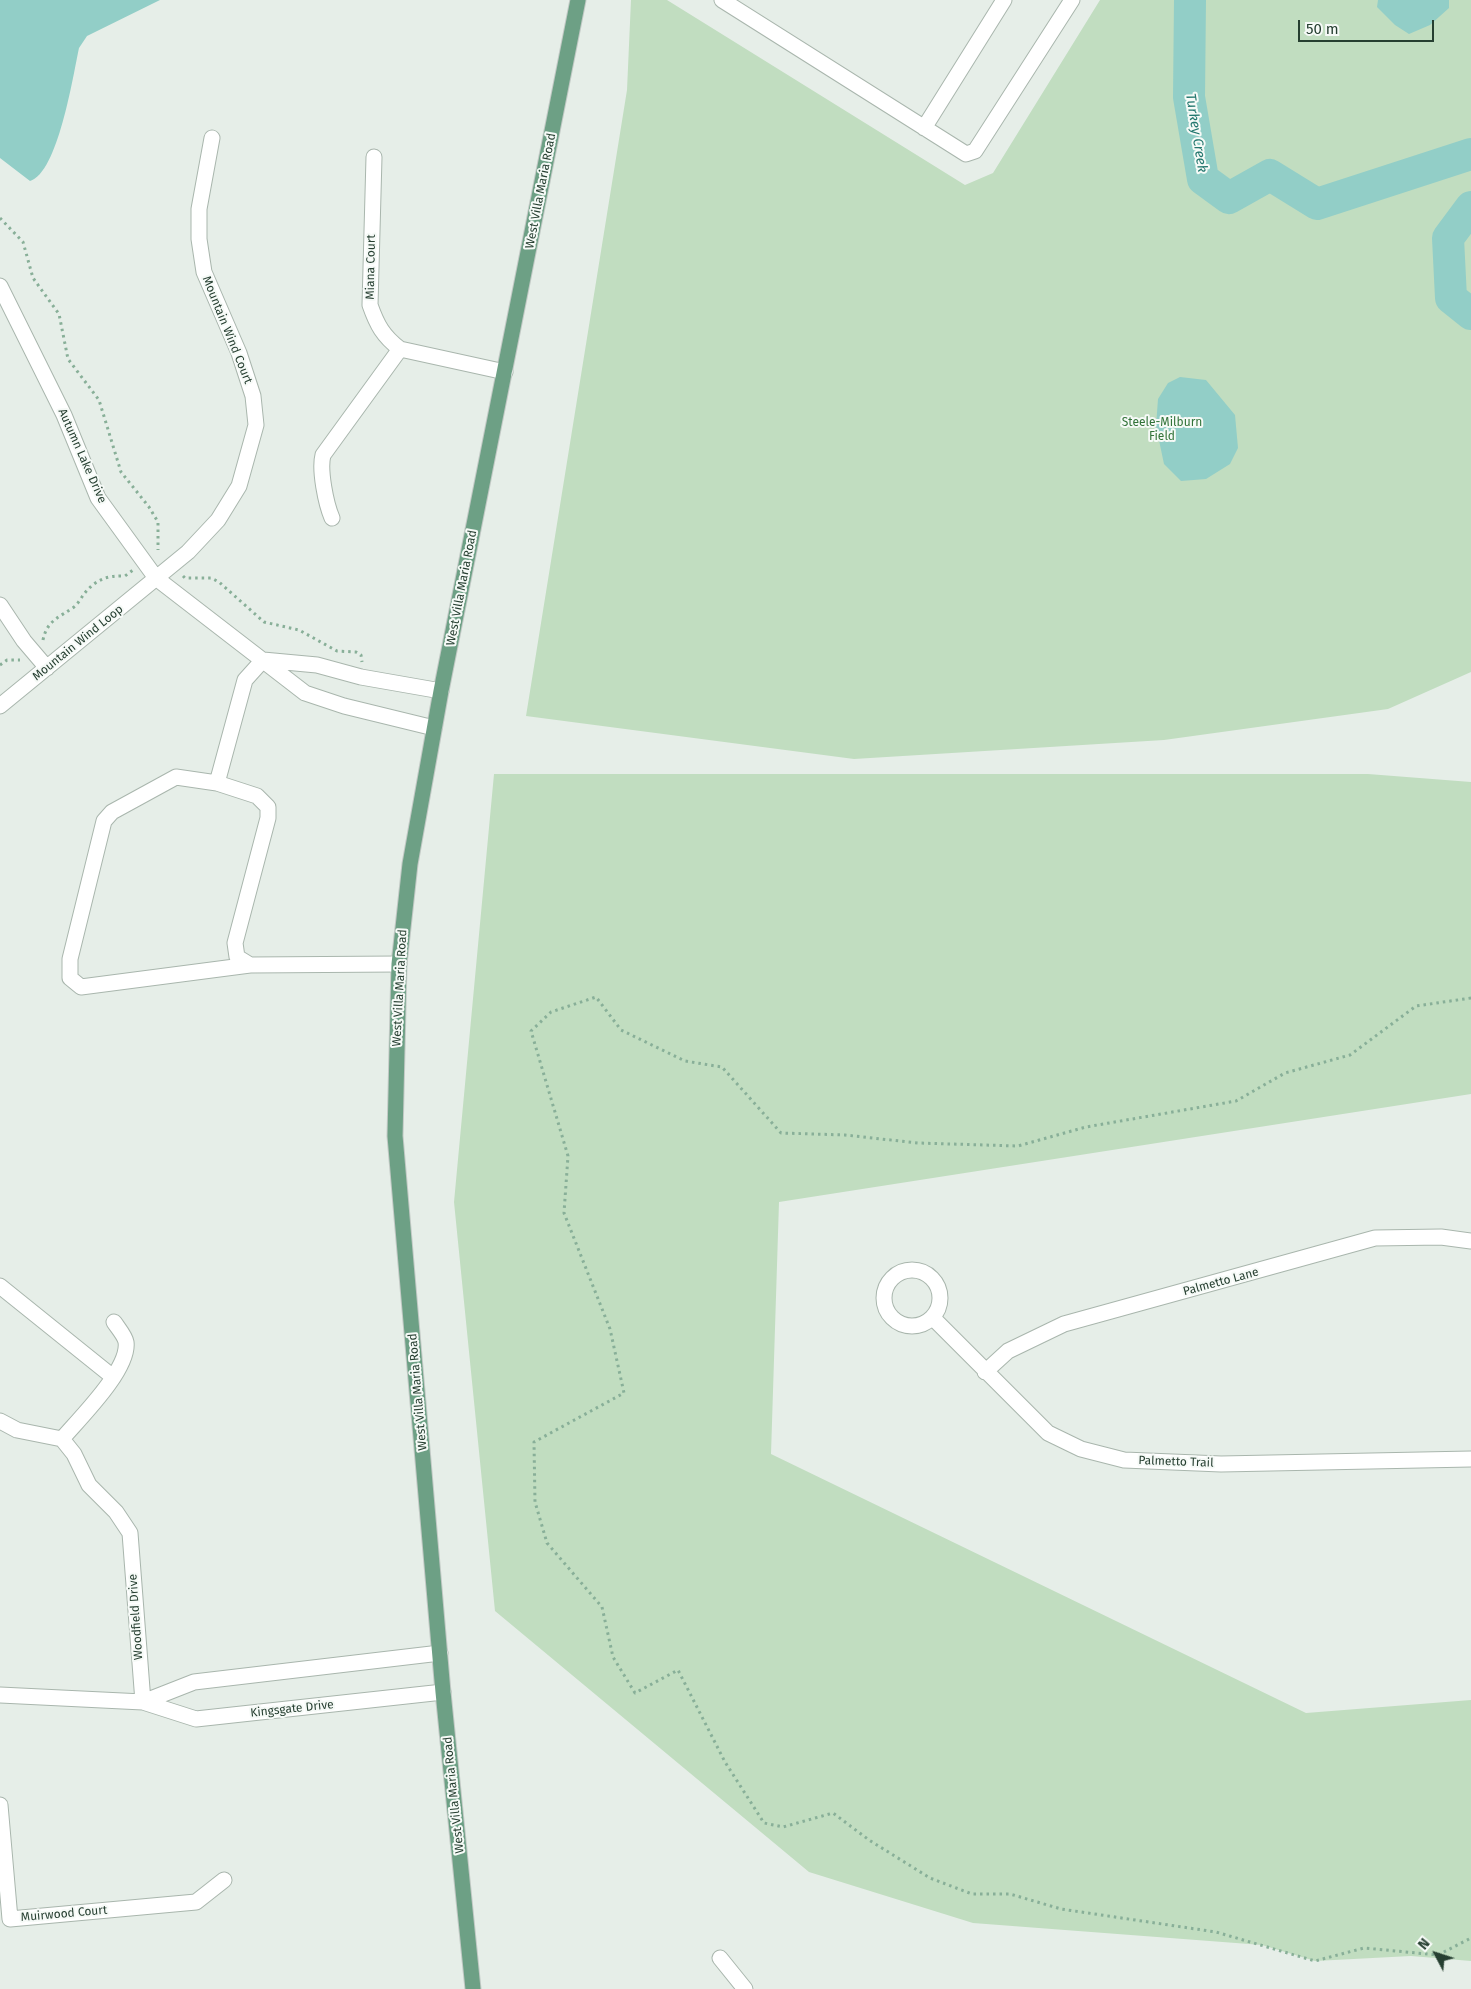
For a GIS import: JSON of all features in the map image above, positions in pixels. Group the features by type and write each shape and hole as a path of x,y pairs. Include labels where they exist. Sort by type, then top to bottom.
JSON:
{"main road":[{"name":"West Villa Maria Road","path":"473,1989 443,1692 394,1136 400,964 410,864 434,728 578,0"}],"street":[{"path":"722,0 966,154 975,151 1072,0"},
{"path":"924,128 1004,0"},
{"name":"Mountain Wind Court","path":"156,578 188,552 218,520 239,486 256,425 253,396 239,353 204,272 199,239 199,209 212,138"},
{"name":"Miana Court","path":"374,157 370,305 378,327 386,338 400,349"},
{"name":"Autumn Lake Drive","path":"0,286 64,415 98,498 156,578 304,693 344,706 434,728"},
{"path":"332,518 327,506 322,468 323,455 400,349 505,372"},
{"name":"Mountain Wind Loop","path":"0,706 156,578"},
{"path":"0,605 47,668"},
{"path":"218,783 245,680 263,660 317,666 361,677 441,691"},
{"path":"250,965 237,957 235,943 268,818 268,807 258,796 218,783 176,777 112,812 104,820 70,959 70,978 81,987 250,965 400,964"},
{"name":"Palmetto Lane","path":"985,1372 1008,1351 1064,1324 1375,1238 1442,1237 1471,1241"},
{"path":"0,1286 113,1377"},
{"name":"Palmetto Trail","path":"933,1318 1048,1433 1081,1449 1124,1460 1221,1464 1471,1459"},
{"path":"0,1421 17,1430 62,1439 113,1377 126,1355 126,1341 114,1322"},
{"name":"Woodfield Drive","path":"62,1439 74,1454 89,1485 116,1512 130,1533 142,1702"},
{"name":"Kingsgate Drive","path":"142,1702 194,1682 440,1653"},
{"name":"Kingsgate Drive","path":"0,1695 142,1702 196,1719 443,1692"},
{"name":"Muirwood Court","path":"0,1805 10,1919 196,1902 224,1880"},
{"path":"720,1958 745,1989"}],"path":[{"path":"0,218 23,242 33,278 59,314 68,359 99,400 120,472 149,507 158,522 157,549 185,578 211,578 219,582 264,622 299,630 337,651 356,652 362,660 361,677"},
{"path":"0,665 6,660 25,660 42,646 49,624 75,606 89,588 107,576 125,576 157,549"},
{"path":"1471,998 1416,1006 1350,1054 1286,1073 1236,1101 1086,1127 1018,1146 918,1143 845,1135 781,1133 722,1068 685,1061 621,1030 596,997 551,1012 531,1031 568,1156 564,1213 610,1329 624,1393 534,1442 535,1502 547,1543 602,1607 613,1657 635,1693 678,1670 725,1762 764,1823 784,1827 832,1813 869,1840 930,1878 972,1894 1010,1894 1061,1908 1216,1932 1315,1961 1364,1948 1438,1955 1471,1938"}],"green space":[{"name":"Steele-Milburn Field","path":"631,0 667,0 965,185 993,173 1100,0 1471,0 1471,672 1388,709 1164,740 854,759 526,716 627,90"},
{"path":"494,774 1368,774 1471,782 1471,1094 779,1202 771,1454 1306,1713 1471,1700 1471,1961 1411,1956 1315,1961 1262,1945 973,1923 809,1872 495,1611 454,1202"}],"water":[{"path":"0,0 160,0 87,36 79,48 63,122 49,161 40,174 30,181 0,158"},
{"path":"1378,0 1449,0 1449,8 1430,25 1409,34 1395,25 1377,7"},
{"path":"1180,377 1206,380 1235,415 1238,448 1230,464 1206,479 1181,481 1164,464 1156,426 1158,399 1168,383"}],"waterway":[{"name":"Turkey Creek","path":"1190,0 1189,97 1203,179 1229,198 1270,175 1317,204 1471,154"},
{"name":"Turkey Creek","path":"1471,207 1448,238 1451,298 1471,314"}]}
